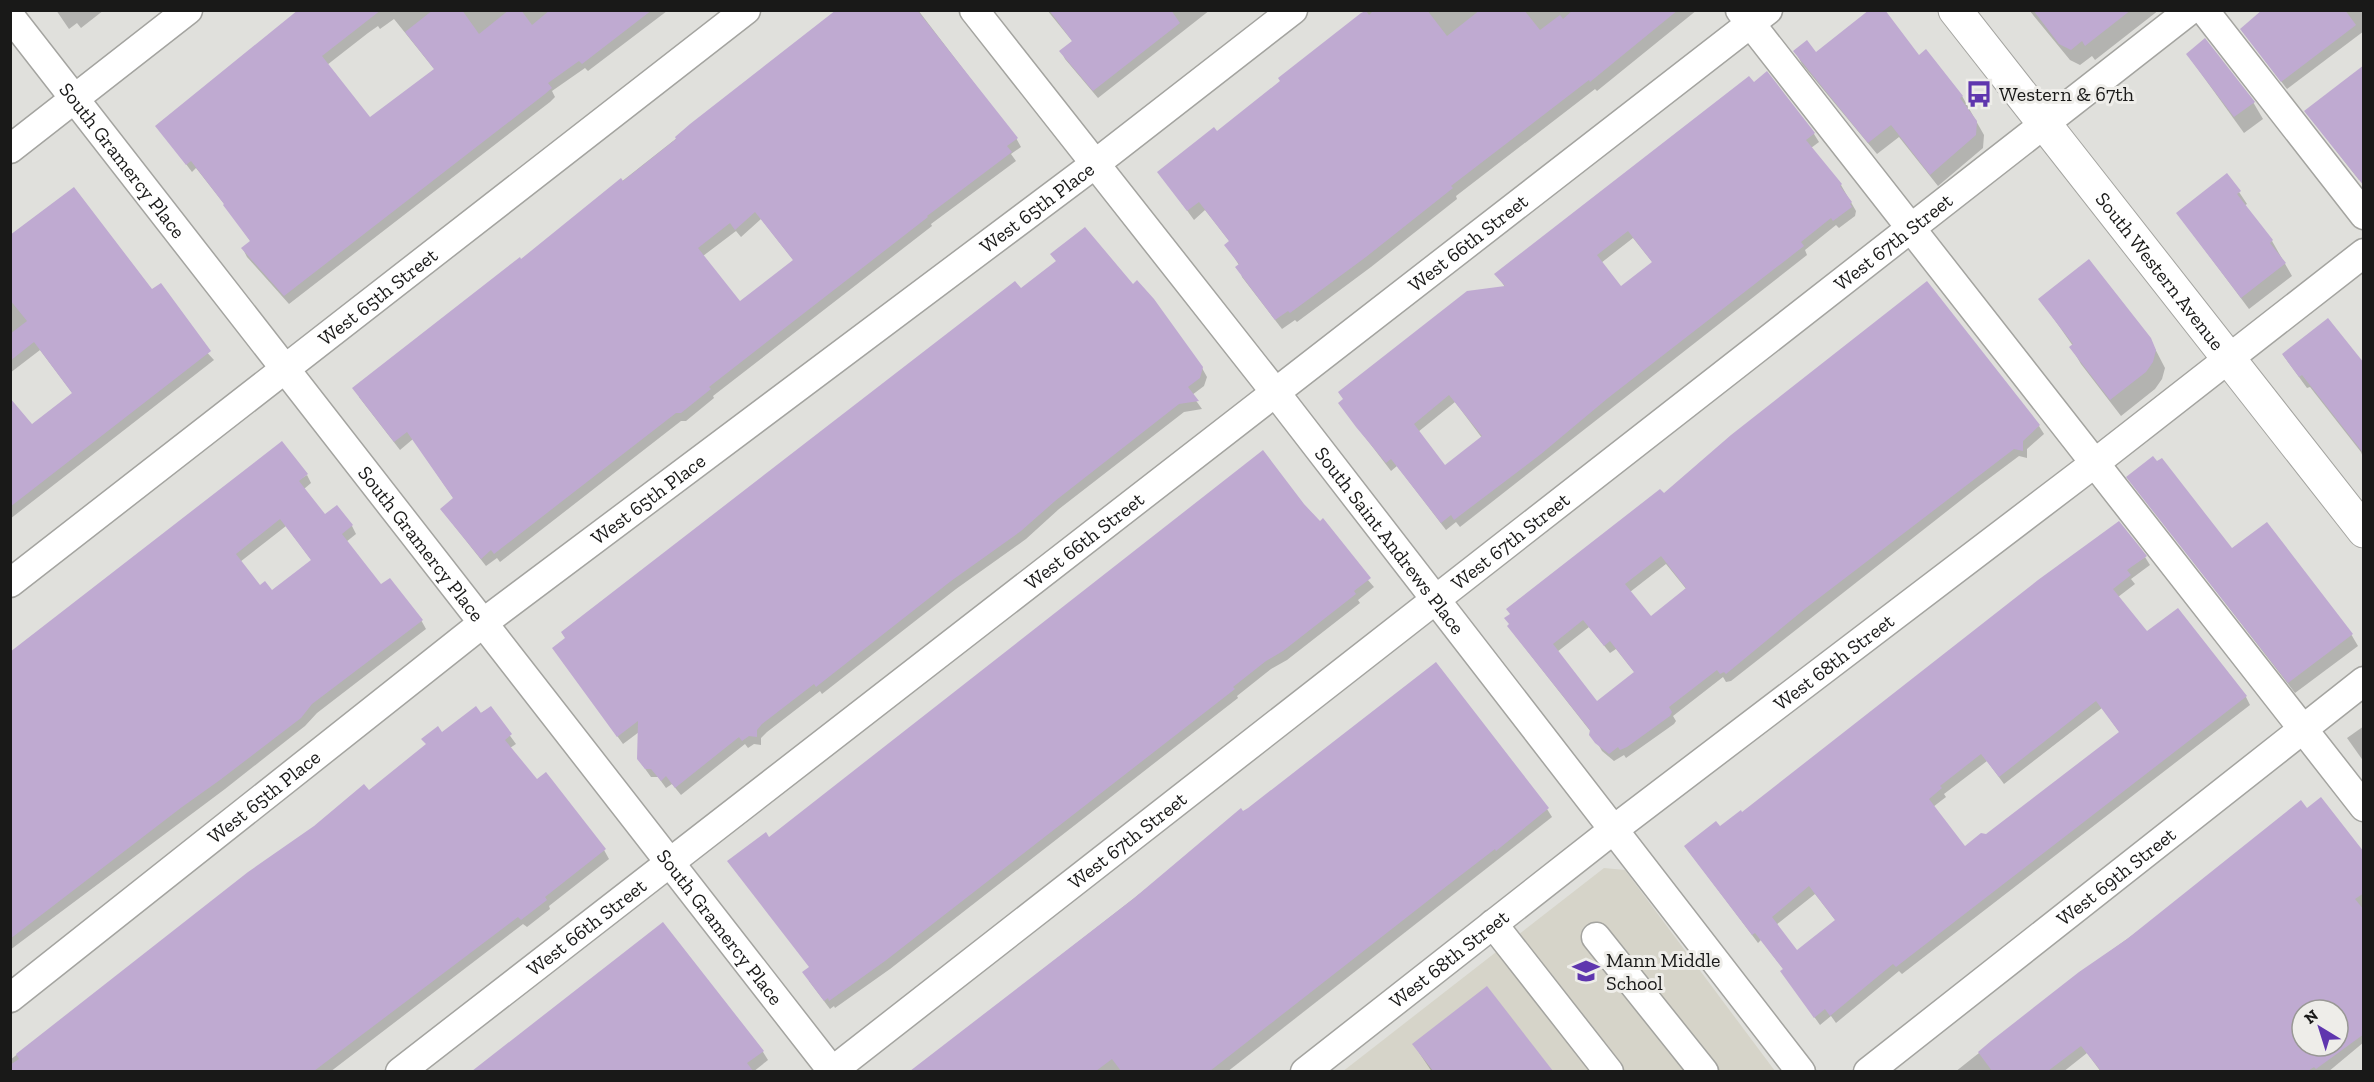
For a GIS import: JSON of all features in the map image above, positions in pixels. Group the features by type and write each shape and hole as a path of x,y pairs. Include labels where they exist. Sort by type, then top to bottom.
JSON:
{"main road":[{"name":"South Western Avenue","path":"1955,10 2364,531"}],"street":[{"path":"10,149 188,10"},
{"name":"West 65th Street","path":"10,583 746,10"},
{"name":"South Saint Andrews Place","path":"974,10 1275,392 1433,600 1801,1071"},
{"name":"West 65th Place","path":"10,998 483,623 1095,165 1293,10"},
{"name":"West 67th Street","path":"832,1071 1433,600 2047,125 2190,10"},
{"path":"2204,10 2364,215"},
{"name":"South Gramercy Place","path":"10,15 832,1071"},
{"path":"1753,15 1911,230 2364,807"},
{"name":"West 66th Street","path":"400,1071 1275,392 1753,15"},
{"name":"West 68th Street","path":"1305,1071 1613,830 2095,463 2364,253"},
{"name":"West 69th Street","path":"1868,1071 2364,681"},
{"path":"1493,924 1609,1071"},
{"path":"1596,937 1704,1071"}],"shaded area":[{"name":"Mann Middle School","path":"1604,868 1625,870 1775,1071 1342,1072"}],"building":[{"path":"298,10 381,10 322,56 370,117 434,69 405,32 433,10 462,10 479,34 509,10 521,10 532,25 550,10 652,10 582,64 579,61 548,83 552,88 545,94 284,296 241,248 250,241 224,204 191,161 186,165 155,126"},
{"path":"836,10 917,10 1018,138 1007,146 1012,152 709,387 711,389 681,413 676,413 494,554 491,550 481,559 440,509 453,498 407,432 394,442 352,388 520,257 521,259 621,178 623,181 676,139 675,137","holes":["755,212 793,260 740,301 698,248 730,223 735,230"]},
{"path":"1049,10 1171,10 1180,23 1093,91 1059,51 1072,41"},
{"path":"1374,10 1427,10 1447,36 1480,10 1524,10 1540,30 1560,15 1563,19 1573,10 1678,10 1590,82 1589,80 1451,186 1453,188 1366,257 1290,313 1288,311 1275,320 1235,267 1239,264 1224,245 1229,241 1199,202 1187,211 1157,172 1214,127 1217,131 1280,81 1278,78 1361,13 1366,11 1369,15"},
{"path":"1869,10 1885,10 1919,55 1926,49 1963,96 1960,98 1977,121 1976,135 1930,175 1891,125 1868,143 1793,51 1807,40 1816,52"},
{"path":"2033,10 2131,10 2085,46 2082,41 2071,50 2059,44"},
{"path":"2262,10 2345,10 2356,25 2281,82 2240,29"},
{"path":"2205,38 2255,102 2234,117 2186,54"},
{"path":"2364,65 2364,186 2304,111"},
{"path":"1767,71 1815,133 1806,140 1842,184 1840,186 1852,202 1850,204 1852,207 1833,221 1831,218 1801,242 1804,246 1608,398 1541,454 1454,520 1451,515 1441,523 1391,459 1386,463 1356,427 1338,403 1343,399 1338,392 1467,291 1505,286 1494,274 1749,76 1754,82","holes":["1628,231 1652,262 1621,286 1597,255","1449,395 1482,436 1445,465 1414,424"]},
{"path":"2227,173 2241,191 2237,194 2273,240 2270,243 2286,263 2241,298 2176,213"},
{"path":"74,187 152,289 161,283 211,351 10,507 10,398 32,424 72,393 34,342 10,361 10,334 27,321 10,300 10,235"},
{"path":"1085,227 1133,284 1137,280 1154,299 1203,367 1200,378 1188,387 1199,401 1179,404 1055,501 1021,531 951,581 816,687 814,684 762,724 757,730 757,737 749,736 742,741 739,737 675,788 666,776 661,781 651,769 645,769 637,759 638,721 617,737 552,648 565,638 561,632 1015,281 1021,288 1056,261 1050,254"},
{"path":"2089,259 2151,338 2156,350 2153,362 2146,372 2110,400 2069,347 2073,344 2038,299"},
{"path":"1927,281 2040,425 2023,441 2023,451 2014,449 1806,608 1726,674 1724,672 1720,674 1717,670 1669,707 1672,712 1670,716 1627,747 1620,750 1618,747 1609,754 1595,743 1589,735 1590,730 1507,626 1509,624 1504,618 1510,614 1506,609 1660,489 1664,493 1731,435","holes":["1661,556 1686,588 1651,616 1625,584","1583,620 1604,646 1610,641 1634,672 1597,701 1553,644"]},
{"path":"2328,318 2364,363 2364,454 2302,375 2299,377 2282,354"},
{"path":"282,441 308,474 299,481 325,514 337,505 353,525 342,534 381,584 390,578 423,620 312,704 301,718 10,939 10,652","holes":["280,519 311,560 272,590 265,581 260,585 236,554"]},
{"path":"1263,450 1304,504 1320,521 1323,518 1371,578 1354,591 1356,594 1283,651 1266,661 1233,687 1235,689 885,961 829,1001 828,998 824,1001 802,972 809,967 727,861 766,832 769,837"},
{"path":"2153,456 2157,461 2162,458 2232,548 2267,522 2353,634 2288,683 2126,477"},
{"path":"2119,521 2147,556 2127,570 2131,575 2113,589 2147,631 2178,608 2247,696 1896,967 1893,964 1830,1016 1825,1009 1814,1018 1780,971 1783,969 1755,933 1752,935 1684,846 1716,821 1720,826 1741,810 1742,812 2038,580","holes":["2096,701 2119,732 1986,834 1981,833 1965,846 1929,799 1942,788 1940,786 1981,754 1999,777","1809,886 1835,920 1797,950 1772,917"]},
{"path":"1436,662 1549,808 1496,851 1495,849 1210,1071 1121,1071 1112,1059 1096,1071 910,1071 1133,899 1241,808 1243,811 1248,808"},
{"path":"476,706 481,713 491,706 512,734 505,740 537,779 546,772 606,849 545,897 547,900 521,920 518,917 314,1071 10,1071 10,1065 19,1059 16,1054 248,872 314,826 364,784 369,790 426,744 421,739 438,726 442,732"},
{"path":"2321,797 2364,852 2364,893 2355,899 2364,910 2364,1034 2350,1044 2350,998 2290,998 2290,1058 2331,1058 2316,1069 2314,1067 2308,1071 2101,1071 2081,1046 2048,1071 1992,1071 1978,1052 2079,972 2127,939 2301,800 2307,808"},
{"path":"663,922 764,1051 747,1063 753,1071 472,1071"},
{"path":"1487,986 1553,1071 1433,1071 1412,1044"}],"place":[{"name":"Western & 67th","path":"1979,94"},
{"name":"Mann Middle School","path":"1586,971"}]}
